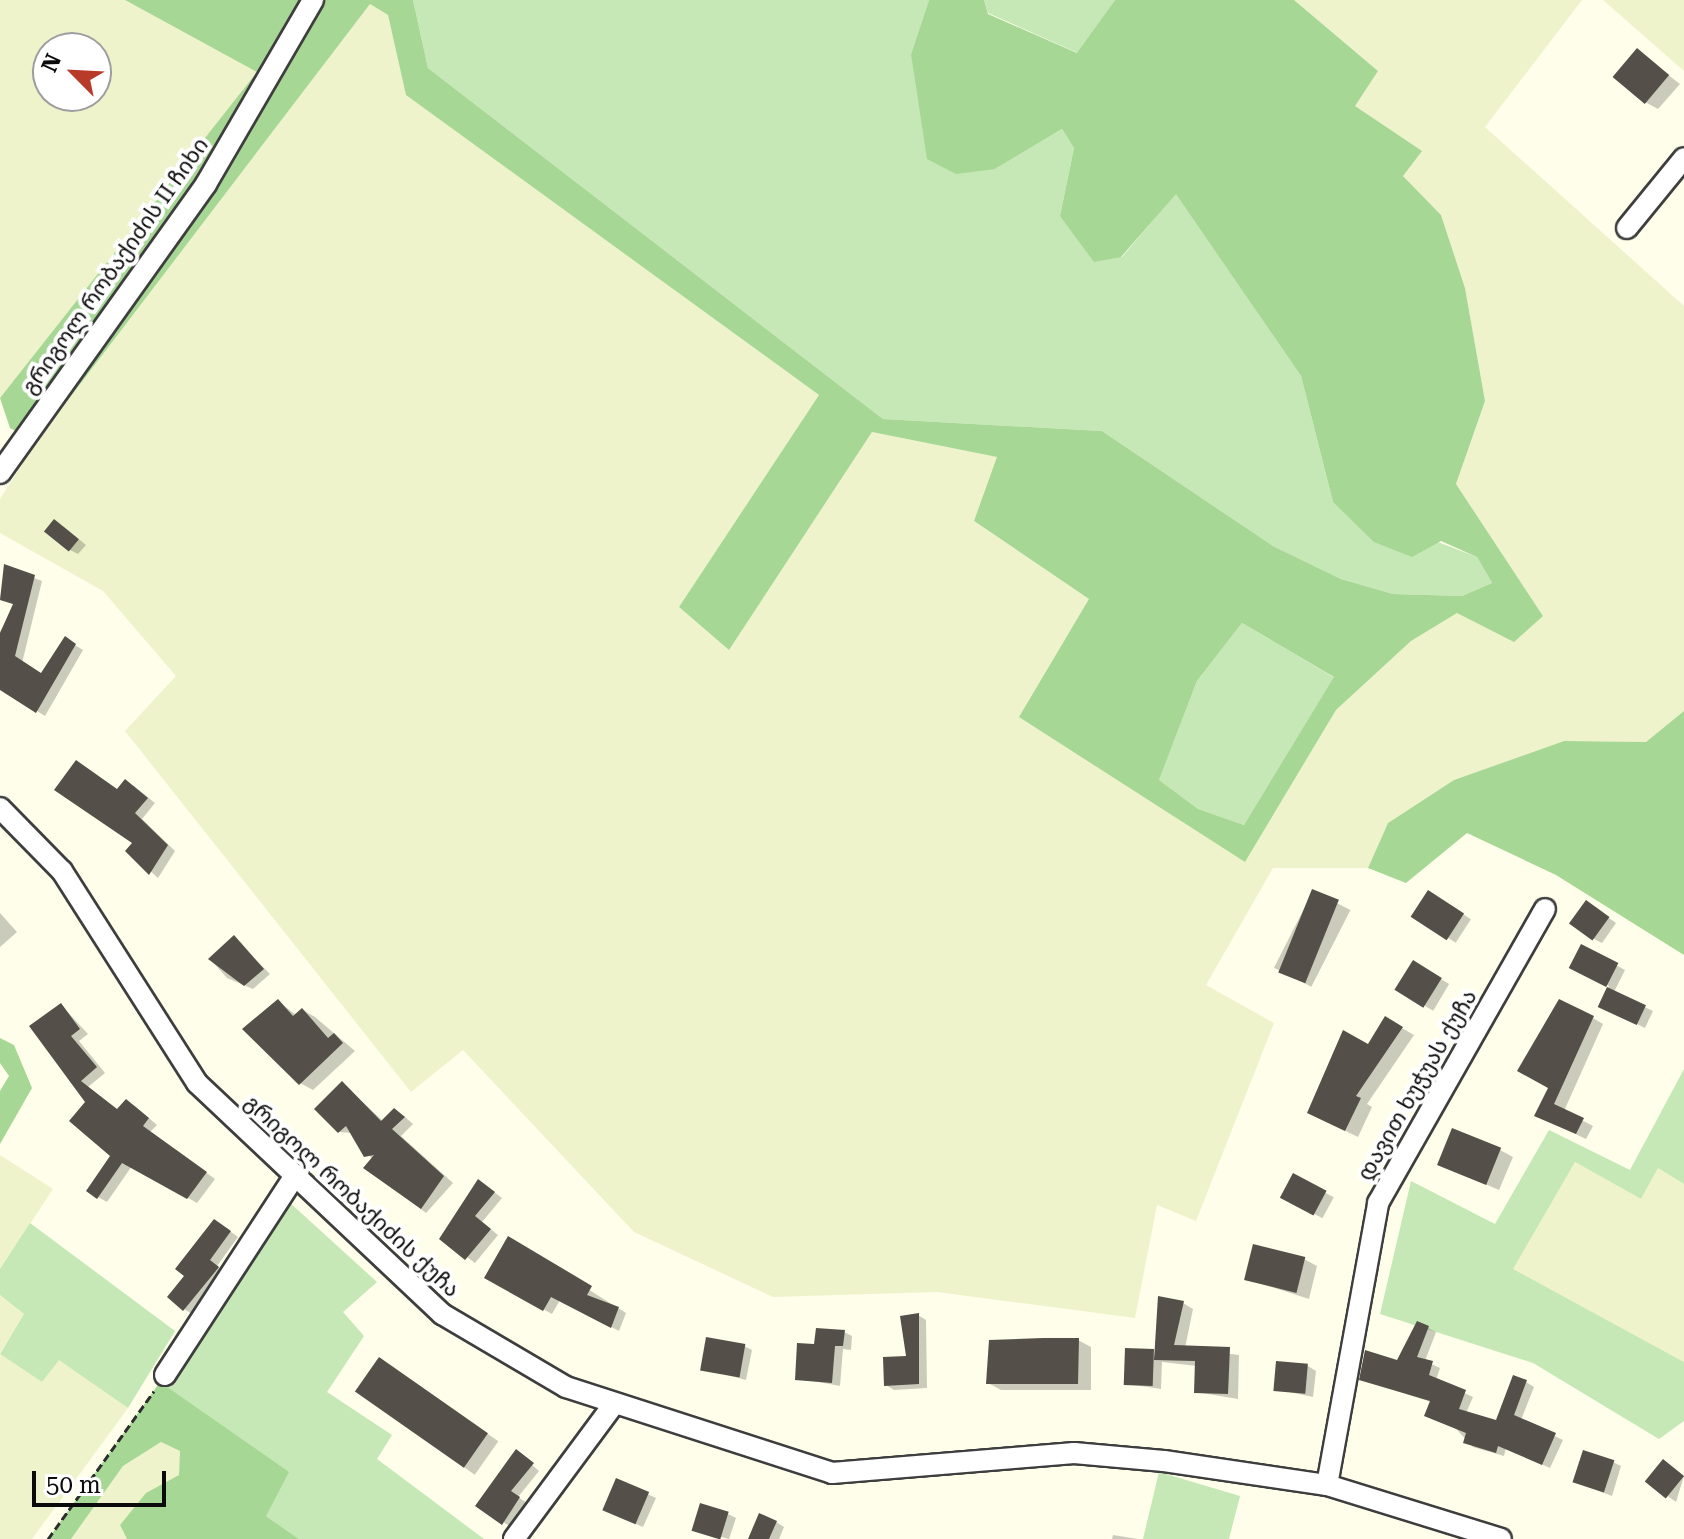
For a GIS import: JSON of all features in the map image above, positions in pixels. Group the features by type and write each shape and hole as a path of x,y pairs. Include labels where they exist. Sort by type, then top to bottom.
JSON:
{"street":[{"name":"გრიგოლ რობაქიძის II ჩიხი","path":"0,473 206,184 313,0"},
{"path":"1627,228 1684,158"},
{"name":"გრიგოლ რობაქიძის ქუჩა","path":"0,808 62,871 197,1083 442,1314 520,1363 614,1404 832,1473 1074,1453 1327,1485 1501,1539"},
{"name":"დავით ხუჭუას ქუჩა","path":"1327,1485 1378,1203 1545,909"},
{"path":"165,1375 294,1177"},
{"path":"514,1539 614,1404"}],"path":[{"path":"48,1539 165,1375"}],"green space":[{"path":"0,0 125,0 258,72 0,398"},
{"path":"125,0 413,0 428,68 883,419 1102,431 1273,546 1341,579 1393,594 1462,596 1492,583 1477,557 1441,541 1412,557 1374,542 1333,502 1301,376 1176,194 1121,257 1094,262 1060,216 1074,148 1062,129 995,169 956,174 927,159 911,54 929,0 984,0 988,14 1077,53 1115,0 1294,0 1378,71 1355,106 1422,151 1403,176 1441,215 1465,288 1485,401 1456,484 1543,616 1514,642 1457,613 1411,641 1336,710 1245,862 1019,717 1089,599 974,521 997,457 872,432 729,650 679,607 819,395 406,95 388,15 370,4 36,442 10,428 0,398 257,72","holes":["1242,623 1334,677 1244,825 1198,809 1159,780 1197,681"]},
{"path":"413,0 929,0 911,54 995,169 1062,129 1074,148 1060,216 1122,257 1176,193 1301,376 1333,502 1477,557 1492,583 1462,596 1393,594 1341,579 1273,546 1102,431 883,419 428,68"},
{"path":"984,0 1115,0 1078,53 988,13"},
{"path":"1294,0 1582,0 1485,127 1684,306 1684,711 1646,742 1564,741 1454,780 1388,823 1368,868 1273,868 1206,985 1274,1023 1196,1221 1157,1205 1135,1318 937,1292 773,1297 634,1232 463,1050 411,1092 125,731 176,676 103,591 0,533 0,499 36,442 370,4 388,15 407,95 819,395 679,607 729,650 872,432 998,457 975,522 1089,599 1245,862 1336,710 1411,641 1457,613 1543,616 1456,484 1485,401 1465,288 1441,215 1403,176 1354,106 1378,71"},
{"path":"1603,0 1684,0 1684,71"},
{"path":"1242,623 1335,678 1244,825 1198,809 1159,780 1197,681"},
{"path":"1684,711 1684,955 1556,875 1467,833 1406,883 1368,868 1388,823 1454,780 1564,741 1646,742"},
{"path":"0,1038 14,1045 32,1088 0,1144 0,1091 9,1076 0,1063"},
{"path":"1684,1069 1684,1184 1658,1168 1641,1199 1575,1162 1513,1269 1684,1362 1684,1421 1659,1439 1533,1363 1380,1314 1411,1181 1495,1224 1549,1130 1630,1170"},
{"path":"0,1155 53,1189 0,1269"},
{"path":"1575,1162 1641,1199 1658,1168 1684,1184 1684,1362 1512,1269"},
{"path":"289,1202 377,1282 343,1312 364,1336 327,1392 392,1435 377,1459 484,1539 299,1539 266,1516 165,1386"},
{"path":"30,1223 175,1331 128,1408 59,1360 42,1382 0,1354 24,1314 0,1295 0,1269"},
{"path":"0,1295 24,1314 0,1353"},
{"path":"0,1354 42,1382 59,1359 128,1408 32,1539 0,1539"},
{"path":"160,1382 289,1472 266,1516 299,1539 127,1539 120,1525 146,1493 179,1475 180,1451 161,1442 123,1466 71,1539 48,1539"},
{"path":"161,1442 181,1451 179,1475 120,1525 127,1539 71,1539 123,1466"},
{"path":"1159,1472 1240,1496 1229,1539 1143,1539"}],"building":[{"path":"1637,48 1669,75 1645,104 1613,77"},
{"path":"54,519 79,539 69,552 44,531"},
{"path":"4,564 35,575 15,656 41,673 65,636 76,644 36,713 0,690 0,633 13,604 0,600"},
{"path":"76,760 117,789 125,779 148,798 135,813 168,845 149,875 125,851 132,843 54,790"},
{"path":"1312,889 1339,900 1305,983 1278,972"},
{"path":"1428,890 1464,913 1447,940 1411,917"},
{"path":"1586,900 1609,917 1592,941 1569,923"},
{"path":"234,935 264,969 244,986 208,959"},
{"path":"1581,944 1618,963 1606,987 1569,968"},
{"path":"1413,960 1442,978 1423,1008 1394,990"},
{"path":"1607,987 1646,1005 1637,1025 1598,1007"},
{"path":"278,999 293,1016 302,1008 328,1038 334,1033 343,1043 299,1085 242,1029"},
{"path":"1559,999 1594,1016 1554,1104 1584,1118 1576,1134 1534,1116 1548,1088 1517,1071"},
{"path":"61,1003 80,1029 71,1036 97,1067 81,1081 117,1109 126,1099 149,1118 143,1126 207,1172 187,1199 122,1163 97,1199 86,1191 110,1156 69,1121 85,1102 29,1026"},
{"path":"1385,1016 1403,1027 1356,1096 1361,1098 1345,1131 1307,1113 1343,1030 1368,1044"},
{"path":"342,1081 381,1121 394,1108 405,1117 392,1129 444,1176 421,1209 363,1168 374,1155 364,1157 346,1126 338,1133 314,1109"},
{"path":"1452,1128 1501,1148 1486,1185 1437,1165"},
{"path":"1293,1173 1327,1191 1313,1216 1280,1198"},
{"path":"478,1179 495,1192 475,1216 491,1229 465,1260 439,1239"},
{"path":"214,1219 231,1231 210,1260 219,1267 183,1311 167,1297 184,1276 175,1269"},
{"path":"508,1236 592,1286 587,1295 619,1307 611,1328 551,1297 543,1311 484,1278"},
{"path":"1253,1244 1305,1257 1296,1293 1244,1280"},
{"path":"1158,1296 1184,1301 1174,1345 1230,1347 1228,1394 1194,1393 1195,1361 1154,1360"},
{"path":"919,1313 919,1384 884,1386 883,1357 906,1356 900,1316"},
{"path":"1417,1321 1429,1326 1417,1357 1433,1361 1429,1375 1466,1390 1459,1409 1496,1420 1513,1375 1527,1380 1514,1415 1556,1433 1542,1465 1498,1446 1496,1453 1463,1443 1466,1433 1424,1416 1430,1401 1359,1380 1365,1350 1397,1360"},
{"path":"816,1328 845,1330 843,1346 835,1346 832,1383 795,1380 797,1343 814,1344"},
{"path":"706,1337 745,1344 739,1377 700,1370"},
{"path":"1079,1338 1078,1384 986,1384 989,1340"},
{"path":"1125,1348 1154,1349 1153,1386 1124,1385"},
{"path":"379,1357 488,1433 464,1468 355,1391"},
{"path":"1276,1361 1308,1364 1305,1394 1273,1391"},
{"path":"516,1449 534,1463 511,1491 520,1497 502,1525 475,1506"},
{"path":"1583,1450 1614,1460 1604,1493 1572,1482"},
{"path":"1663,1459 1684,1476 1666,1499 1645,1482"},
{"path":"616,1478 649,1492 635,1524 602,1510"},
{"path":"700,1503 729,1512 720,1539 692,1531"},
{"path":"759,1513 777,1521 769,1539 748,1539"}]}
